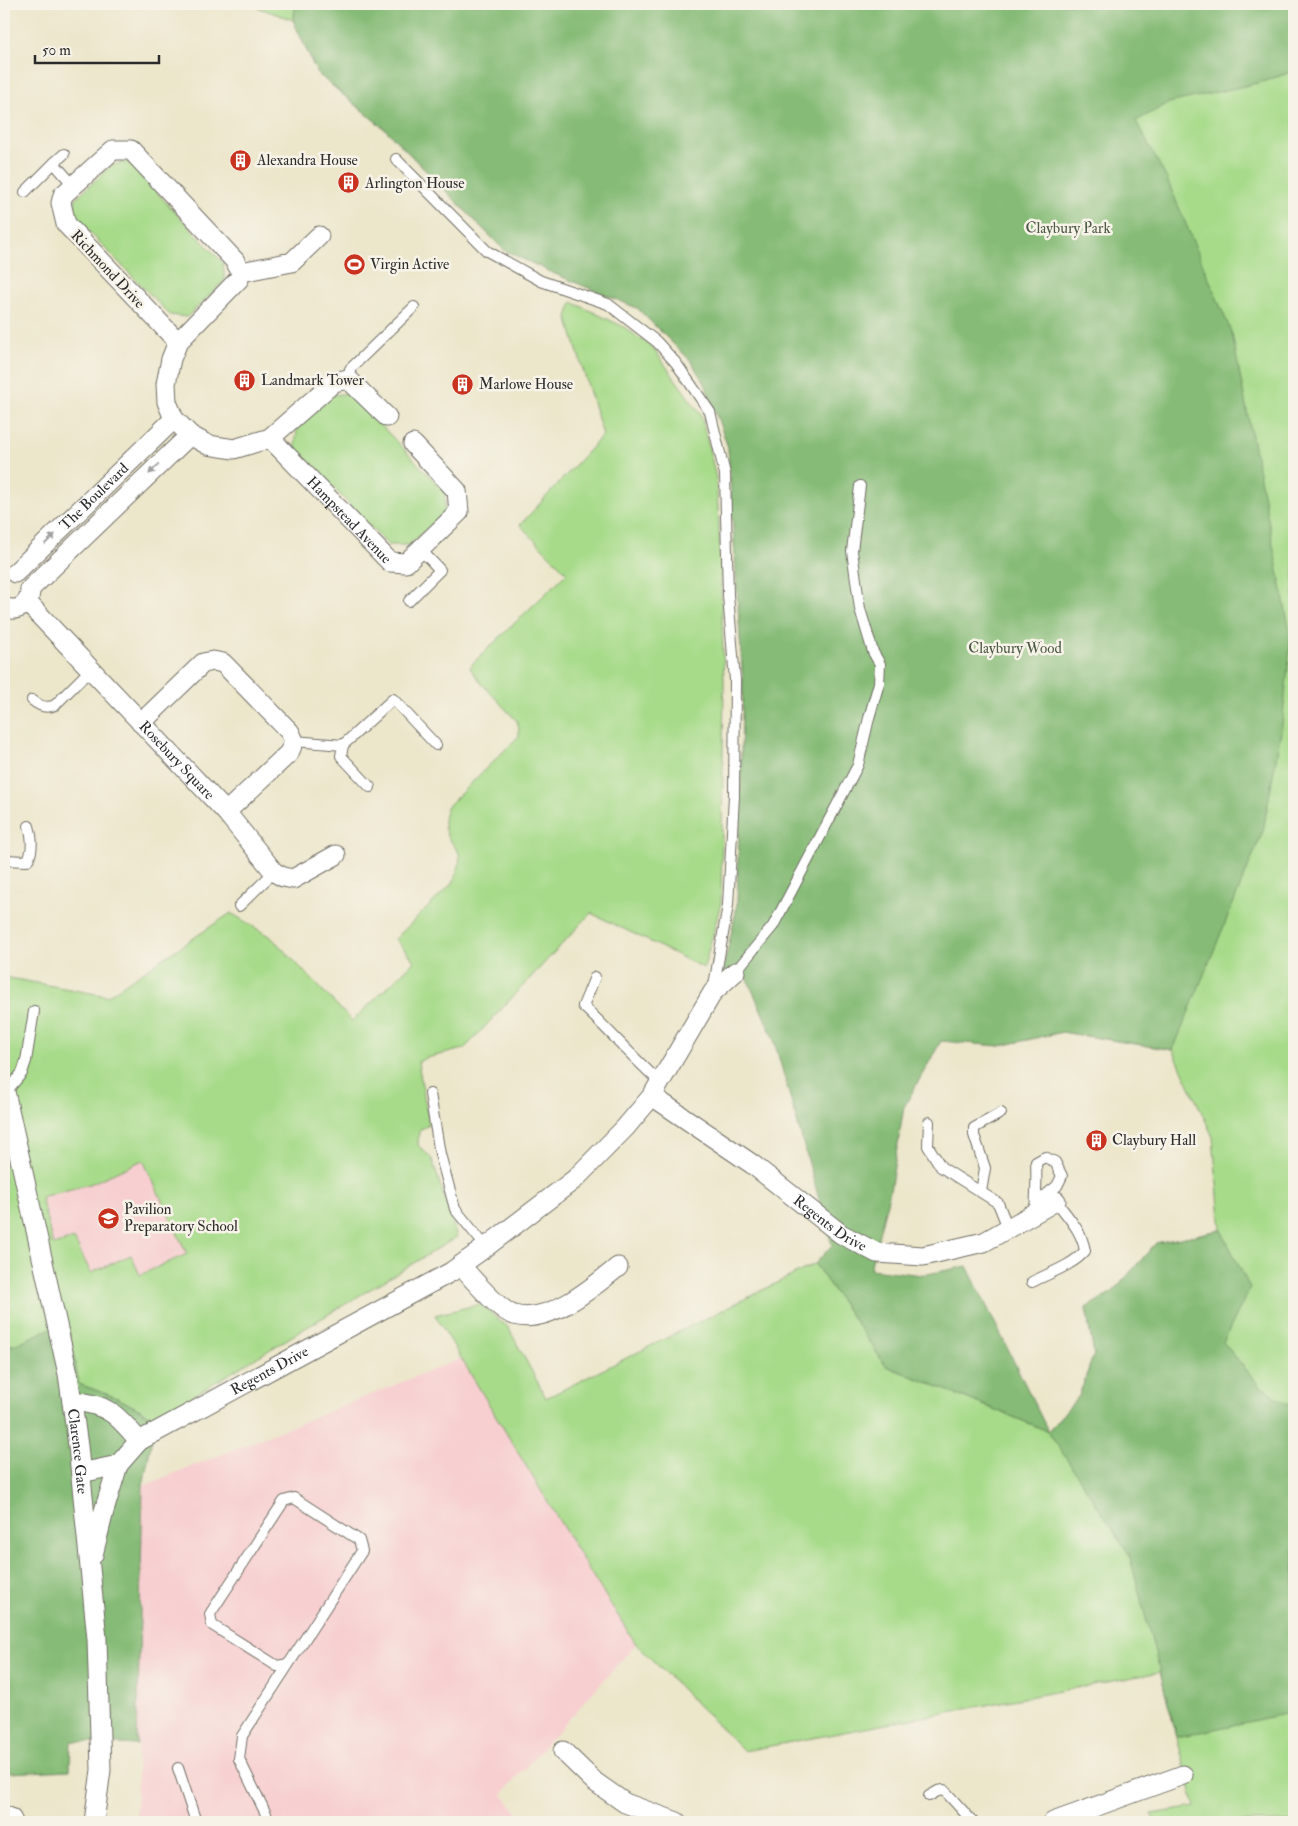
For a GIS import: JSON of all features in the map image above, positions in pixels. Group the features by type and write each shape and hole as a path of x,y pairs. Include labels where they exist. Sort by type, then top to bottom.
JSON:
{"main road":[{"path":"4,1820 8,1822"}],"street":[{"name":"Richmond Drive","path":"178,342 66,224 61,203 63,195 113,150 131,150 235,261 241,272"},
{"path":"320,236 292,262 241,272 238,279 178,342 166,384 168,402 174,419 190,436 208,445 234,449 270,438 334,382 348,379 387,417"},
{"name":"The Boulevard","path":"9,574 174,419"},
{"name":"The Boulevard","path":"29,596 190,436"},
{"name":"Hampstead Avenue","path":"270,438 390,562 406,563 459,512 457,490 413,444"},
{"name":"Rosebury Square","path":"9,574 24,578 29,596 90,670 226,812 274,872"},
{"path":"6,611 20,608 29,596"},
{"path":"141,723 203,663 213,661 223,663 290,732 294,741 289,753 226,812"},
{"path":"274,872 283,877 293,879 336,855"},
{"name":"Regents Drive","path":"118,1465 139,1441 461,1266 575,1179 625,1128 656,1089 713,992 735,972"},
{"name":"Regents Drive","path":"656,1089 841,1234 877,1253 923,1256 984,1242 1036,1208 1056,1201"},
{"name":"Clarence Gate","path":"4,1090 68,1374 72,1401 97,1639 101,1770 94,1822"},
{"path":"461,1266 487,1296 514,1315 539,1316 585,1294 618,1266"},
{"path":"72,1401 103,1406 124,1422 139,1441"},
{"path":"80,1473 118,1465 104,1511 90,1569"},
{"path":"564,1751 595,1782 625,1803 677,1822"},
{"path":"1053,1822 1182,1775"}],"lane":[{"path":"25,192 64,154"},
{"path":"396,159 487,251 541,281 608,304 656,342 676,363 710,412 725,474 728,596 735,680 734,796 728,905 713,992"},
{"path":"54,164 73,185"},
{"path":"348,379 350,369 414,307"},
{"path":"735,972 773,926 858,765 879,683 880,664 873,652 860,609 852,551 860,486"},
{"path":"409,601 440,570 420,549"},
{"path":"32,700 37,705 44,707 55,705 90,670"},
{"path":"370,787 341,756 343,745 393,699 436,745"},
{"path":"294,741 343,745"},
{"path":"4,860 27,861 31,856 32,838 29,826"},
{"path":"239,906 274,872"},
{"path":"596,977 583,1006 608,1029 636,1060 656,1089"},
{"path":"4,1090 22,1073 26,1061 34,1011"},
{"path":"430,1094 440,1154 455,1209 486,1247"},
{"path":"981,1192 985,1168 974,1135 974,1128 1001,1113"},
{"path":"929,1122 928,1146 941,1167 998,1203 1008,1228"},
{"path":"1032,1282 1072,1262 1085,1251 1080,1234 1056,1201"},
{"path":"268,1822 266,1814 239,1759 242,1736 362,1551 358,1540 294,1498 284,1501 210,1614 212,1625 277,1666 288,1664"},
{"path":"178,1768 196,1822"},
{"path":"929,1796 944,1790 973,1822"}],"shaded area":[{"name":"Pavilion Preparatory School","path":"143,1160 187,1254 139,1275 130,1255 91,1273 53,1245 41,1197 90,1184"},
{"path":"462,1358 592,1575 636,1644 502,1794 525,1822 136,1822 143,1486"}],"green space":[{"name":"Claybury Wood","path":"248,4 1294,4 1294,1822 1154,1822 1152,1814 1195,1807 1160,1672 744,1751 636,1644 592,1575 435,1315 480,1304 508,1327 546,1398 815,1264 886,1366 1048,1431 1079,1396 1094,1354 1086,1308 1114,1291 1156,1243 1221,1230 1213,1137 1173,1050 1062,1032 1000,1046 941,1040 723,971 737,907 743,682 728,447 706,386 691,361 637,308 504,250 386,130 317,73 293,20"},
{"name":"Claybury Wood","path":"296,4 1294,4 1294,71 1262,82 1169,103 1136,121 1167,179 1232,334 1291,637 1282,726 1263,831 1173,1050 1062,1032 1000,1046 941,1041 904,1107 890,1191 870,1269 923,1275 967,1266 1048,1431 886,1366 815,1264 832,1245 773,1037 747,978 723,971 737,907 743,682 728,447 706,386 691,361 637,308 504,250 386,130 317,73 293,20"},
{"path":"128,162 223,263 225,280 187,317 170,315 76,218 75,199 112,165"},
{"path":"572,302 624,327 653,348 701,415 716,478 724,682 721,903 704,968 591,913 464,1049 426,1058 418,1062 429,1125 419,1130 418,1145 432,1159 457,1237 156,1418 117,1398 79,1384 67,1321 14,1345 4,1344 4,977 107,996 231,913 272,938 352,1021 415,961 395,939 453,883 459,866 460,855 444,828 447,807 519,736 517,721 481,683 470,668 567,573 520,525 603,435 567,317","holes":["143,1160 187,1254 140,1275 131,1255 91,1273 74,1239 53,1245 41,1197 90,1184"]},
{"path":"350,393 445,492 445,512 409,545 388,545 295,447 297,429 332,395"},
{"path":"1221,1230 1250,1288 1223,1342 1260,1386 1294,1408 1294,1712 1177,1737 1129,1554 1048,1431 1079,1396 1094,1354 1086,1308 1114,1291 1156,1243"},
{"path":"67,1321 79,1384 117,1398 156,1418 143,1486 137,1745 71,1741 70,1770 10,1773 4,1771 4,1345 14,1345"}],"place":[{"name":"Alexandra House","path":"241,160"},
{"name":"Arlington House","path":"349,183"},
{"name":"Virgin Active","path":"354,264"},
{"name":"Landmark Tower","path":"245,380"},
{"name":"Marlowe House","path":"463,384"},
{"name":"Claybury Hall","path":"1096,1140"},
{"name":"Pavilion Preparatory School","path":"108,1218"}],"park label":[{"name":"Claybury Park","path":"1068,228"}]}
